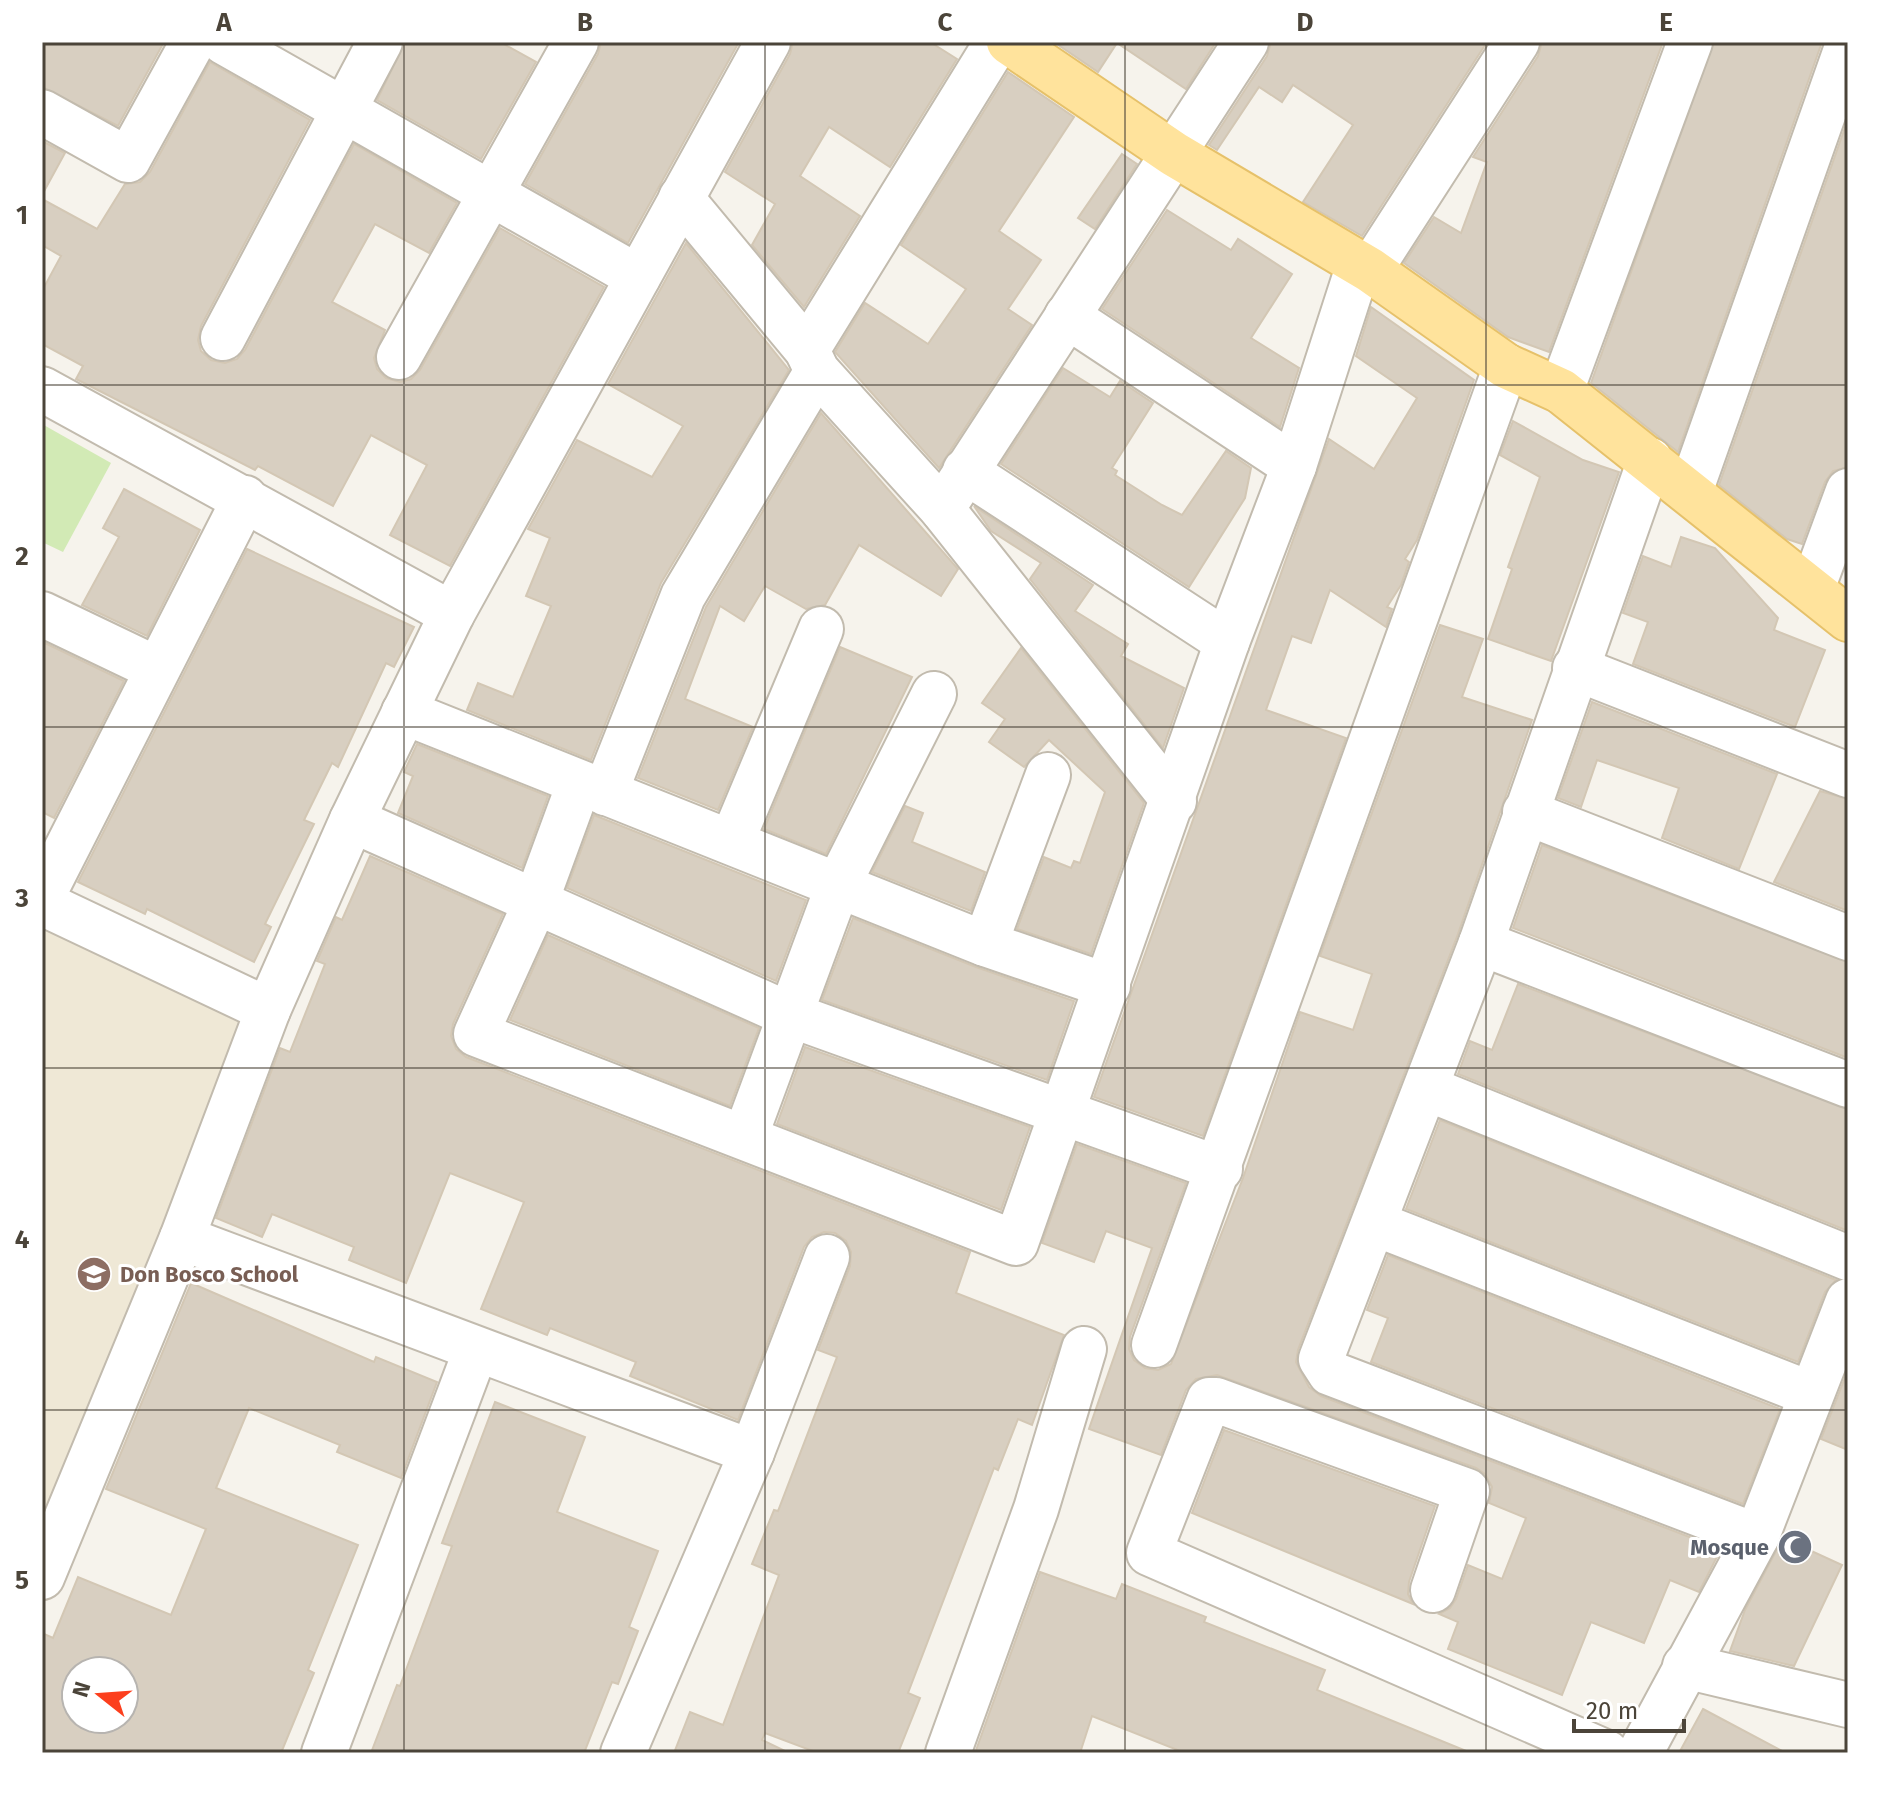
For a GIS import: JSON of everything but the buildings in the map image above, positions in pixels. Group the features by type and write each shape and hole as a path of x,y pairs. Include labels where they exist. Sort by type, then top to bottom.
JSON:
{"main road":[{"path":"1009,42 1174,154 1364,267 1506,366 1561,391 1848,619"}],"street":[{"path":"42,112 128,160 193,42"},
{"path":"224,42 638,277"},
{"path":"223,338 380,42"},
{"path":"399,357 576,42"},
{"path":"42,1577 182,1238 268,1010 352,820 452,614 768,42"},
{"path":"997,42 812,360 683,596 476,1034 1016,1243 1065,1112 1227,642 1294,466 1364,267 1517,42"},
{"path":"942,509 1246,42"},
{"path":"1561,391 1690,42"},
{"path":"1690,492 1848,44"},
{"path":"681,198 812,360 942,509 1174,801"},
{"path":"1067,316 1294,466"},
{"path":"1154,1345 1220,1169 1506,366"},
{"path":"42,389 452,614"},
{"path":"1650,460 1481,943 1376,1224 1321,1359 1330,1373 1757,1536"},
{"path":"965,471 1227,642"},
{"path":"1812,589 1848,491"},
{"path":"42,897 245,498"},
{"path":"42,614 157,669"},
{"path":"732,841 821,629"},
{"path":"1575,668 1848,775"},
{"path":"745,1137 839,883 934,694"},
{"path":"404,712 839,883 985,944 1108,986"},
{"path":"985,944 1048,775"},
{"path":"1525,812 1848,938"},
{"path":"352,820 788,1014 1220,1169"},
{"path":"42,903 268,1010"},
{"path":"1481,943 1848,1085"},
{"path":"1426,1088 1848,1258"},
{"path":"1376,1224 1811,1394"},
{"path":"182,1238 752,1452"},
{"path":"623,1753 752,1452 827,1257"},
{"path":"1640,1753 1757,1536 1848,1301"},
{"path":"948,1753 1036,1509 1084,1349"},
{"path":"324,1753 476,1350"},
{"path":"1433,1590 1467,1491 1209,1400 1149,1553 1607,1753"},
{"path":"1685,1666 1845,1697"}],"shaded area":[{"name":"Don Bosco School","path":"42,918 250,1023 42,1526"}],"green space":[{"path":"42,424 111,463 63,552 42,542"}],"place":[{"name":"Don Bosco School","path":"94,1274"},
{"name":"Mosque","path":"1795,1547"}]}
